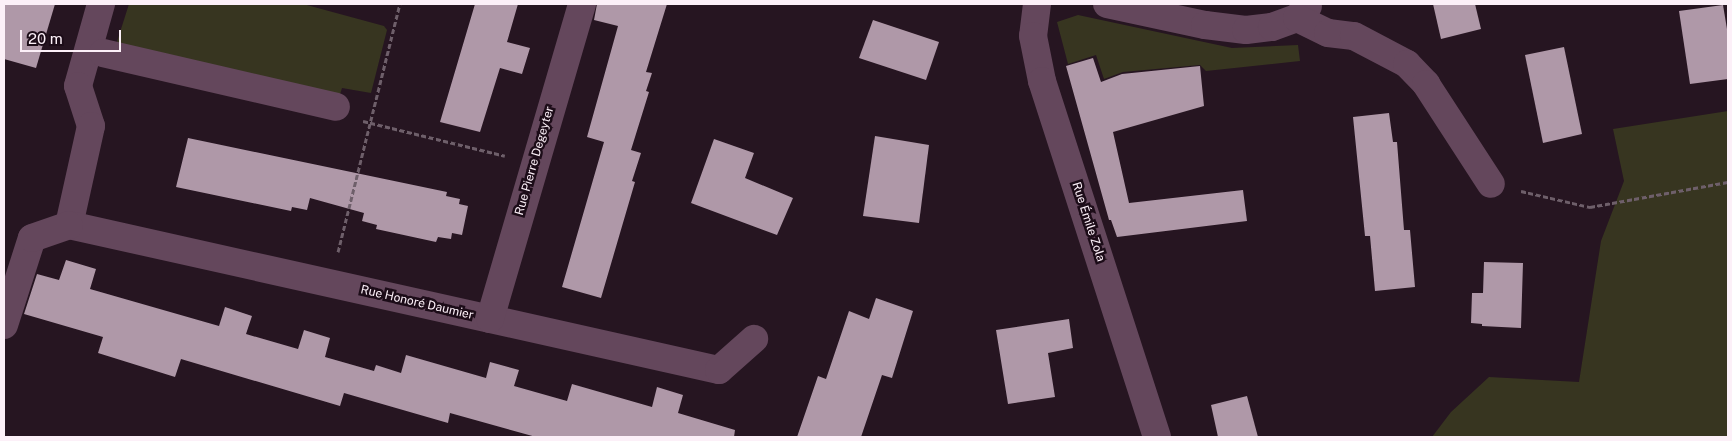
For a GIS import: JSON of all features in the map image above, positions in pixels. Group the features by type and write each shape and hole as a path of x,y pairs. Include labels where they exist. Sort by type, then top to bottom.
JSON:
{"street":[{"path":"4,325 32,238 69,225 91,126 78,86 101,4"},
{"name":"Rue Pierre Degeyter","path":"490,319 582,4"},
{"name":"Rue Émile Zola","path":"1037,4 1033,36 1042,81 1157,437"},
{"path":"1107,4 1205,25 1246,30 1272,27 1303,11 1328,33 1354,36 1407,64 1426,84 1491,184"},
{"path":"103,53 336,107"},
{"name":"Rue Honoré Daumier","path":"69,225 719,370 754,339"}],"path":[{"path":"336,260 400,4"},
{"path":"369,123 507,156"},
{"path":"1491,184 1590,207 1728,182"}],"shaded area":[{"path":"129,4 303,4 384,26 387,30 371,93 342,88 338,101 115,48"},
{"path":"1078,15 1232,48 1298,45 1300,61 1206,71 1200,65 1123,72 1104,79 1096,55 1068,64 1057,22"},
{"path":"1728,111 1728,437 1432,437 1451,412 1489,377 1579,382 1601,241 1624,181 1613,129"}],"building":[{"path":"4,4 55,4 36,68 4,59"},
{"path":"475,4 518,4 507,42 530,48 522,74 500,68 480,132 440,122"},
{"path":"597,4 667,4 646,72 652,73 646,91 649,92 631,150 641,153 632,181 635,182 601,298 562,287 604,142 587,137 618,26 594,20"},
{"path":"1433,4 1475,4 1481,29 1441,39"},
{"path":"1723,5 1728,35 1728,79 1690,84 1679,11"},
{"path":"873,20 939,42 926,80 859,58"},
{"path":"1564,47 1582,134 1543,143 1525,55"},
{"path":"1093,58 1101,82 1122,74 1200,66 1204,106 1113,132 1129,203 1243,190 1247,221 1117,237 1111,220 1109,220 1066,66"},
{"path":"1389,113 1393,142 1397,142 1404,230 1410,230 1415,287 1375,291 1370,236 1365,236 1353,117"},
{"path":"875,136 929,145 919,223 863,216"},
{"path":"188,138 447,192 446,196 460,199 459,204 468,206 462,235 452,233 451,239 438,237 436,242 376,229 377,225 362,221 364,213 310,198 307,210 292,207 291,211 176,187"},
{"path":"714,139 754,153 745,178 793,198 777,235 691,203"},
{"path":"66,260 96,269 90,289 219,326 225,307 252,316 246,334 298,349 304,330 330,338 325,357 374,371 376,365 401,373 406,355 486,378 490,362 519,370 514,386 567,401 572,384 652,407 657,387 683,395 678,413 735,430 734,437 536,437 450,413 448,423 344,393 340,406 181,359 175,377 98,353 103,337 24,314 37,274 59,280"},
{"path":"1484,262 1523,263 1521,328 1482,326 1482,324 1471,323 1472,293 1483,293"},
{"path":"876,298 913,311 892,378 882,375 861,437 797,437 818,376 826,379 849,311 869,319"},
{"path":"1069,319 1073,348 1048,353 1055,397 1008,404 996,330"},
{"path":"1247,396 1258,437 1218,437 1211,405"}]}
